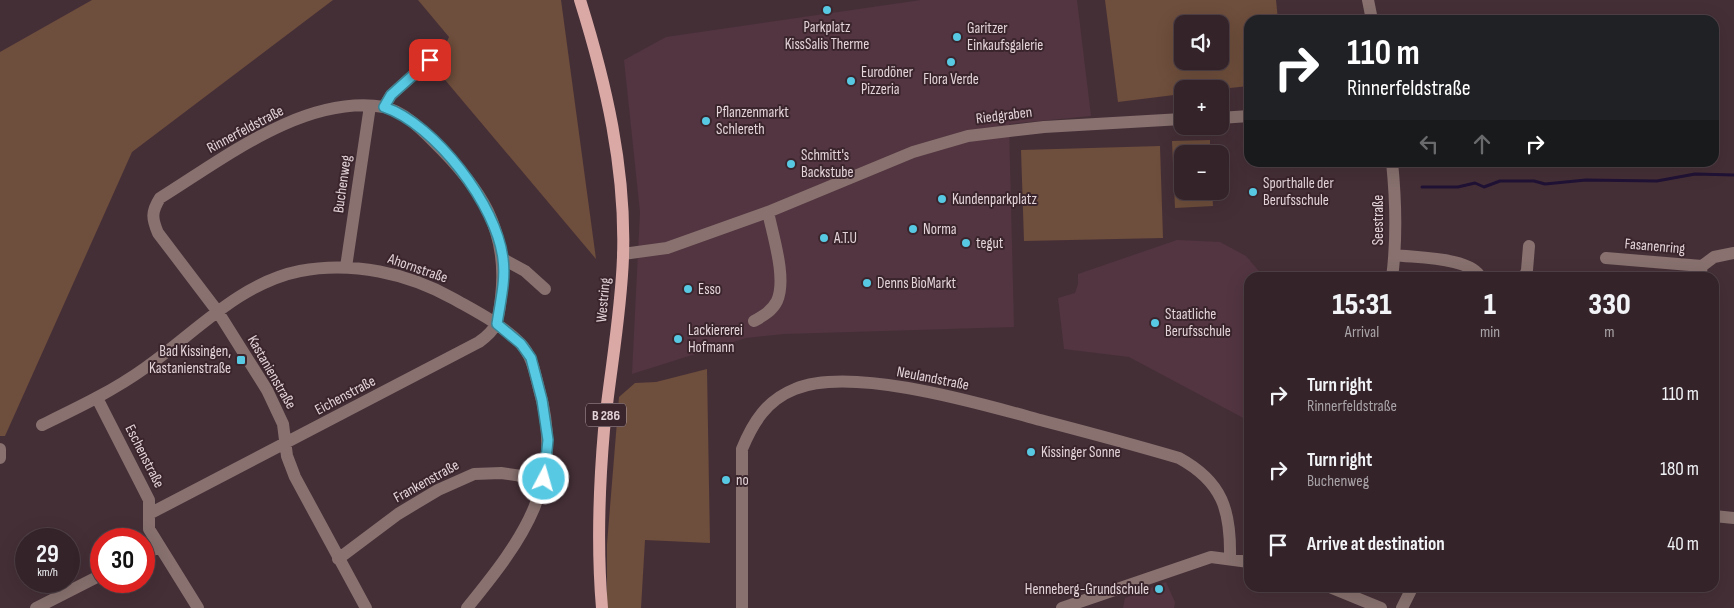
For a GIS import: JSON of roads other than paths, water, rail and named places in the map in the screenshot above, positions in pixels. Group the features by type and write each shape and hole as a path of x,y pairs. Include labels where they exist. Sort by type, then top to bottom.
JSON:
{"main road":[{"name":"Westring","path":"580,0 605,85 612,123 620,185 623,254 618,318 604,431 600,512 602,608"}],"street":[{"path":"1368,0 1371,15"},
{"path":"384,107 391,95 430,60"},
{"name":"Buchenweg","path":"346,267 370,106"},
{"name":"Rinnerfeldstraße","path":"152,218 154,207 160,198 247,143 284,124 340,108 384,107 404,116 427,135 469,180 491,218 503,259 497,324"},
{"path":"1229,117 1244,116"},
{"name":"Riedgraben","path":"623,254 655,251 705,235 768,212 913,152 968,136 1044,127 1174,120"},
{"name":"Seestraße","path":"1392,167 1395,192 1393,272"},
{"path":"754,321 768,313 777,302 781,287 768,212"},
{"name":"Kastanienstraße","path":"152,218 158,233 218,312 275,406 283,424 287,456 295,477 366,608"},
{"path":"1526,272 1529,246"},
{"name":"Fasanenring","path":"1606,258 1702,272 1714,257 1734,253"},
{"path":"1394,255 1462,263 1478,272"},
{"path":"503,259 525,271 545,289"},
{"name":"Ahornstraße","path":"42,424 97,398 144,368 238,298 272,280 299,271 346,267 393,275 440,291 497,324 521,344 531,358 542,400 548,440 544,479 535,509 503,563 467,608"},
{"name":"Eichenstraße","path":"149,514 479,342 490,334 497,324"},
{"name":"Neulandstraße","path":"742,608 742,449 750,429 761,414 777,398 797,388 826,382 904,387 973,402 1180,458 1197,468 1215,485 1226,510 1231,536 1230,558"},
{"name":"Eschenstraße","path":"97,398 148,500 149,529 158,547 198,608"},
{"path":"0,449 0,458"},
{"name":"Frankenstraße","path":"338,559 398,514 438,490 474,474 501,472 544,479"},
{"path":"1719,516 1734,518"},
{"path":"1062,608 1211,557 1244,561"},
{"path":"36,608 90,581"},
{"path":"1350,592 1362,604 1381,608"},
{"path":"1402,608 1410,592"}],"waterway":[{"path":"1422,187 1458,187 1475,183 1484,187 1500,181 1534,181 1545,184 1586,180 1657,181 1695,174 1734,175"}],"place":[{"name":"Parkplatz KissSalis Therme","path":"827,10"},
{"name":"Garitzer Einkaufsgalerie","path":"957,37"},
{"name":"Flora Verde","path":"951,62"},
{"name":"Eurodöner Pizzeria","path":"851,81"},
{"name":"Pflanzenmarkt Schlereth","path":"706,121"},
{"name":"Schmitt's Backstube","path":"791,164"},
{"name":"Sporthalle der Berufsschule","path":"1253,192"},
{"name":"Kundenparkplatz","path":"942,199"},
{"name":"Norma","path":"913,229"},
{"name":"A.T.U","path":"824,238"},
{"name":"tegut","path":"966,243"},
{"name":"Denns BioMarkt","path":"867,283"},
{"name":"Esso","path":"688,289"},
{"name":"Staatliche Berufsschule","path":"1155,323"},
{"name":"Lackiererei Hofmann","path":"678,339"},
{"name":"Bad Kissingen, Kastanienstraße","path":"241,360"},
{"name":"Kissinger Sonne","path":"1031,452"},
{"name":"no","path":"726,480"},
{"name":"Henneberg-Grundschule","path":"1159,589"}]}
